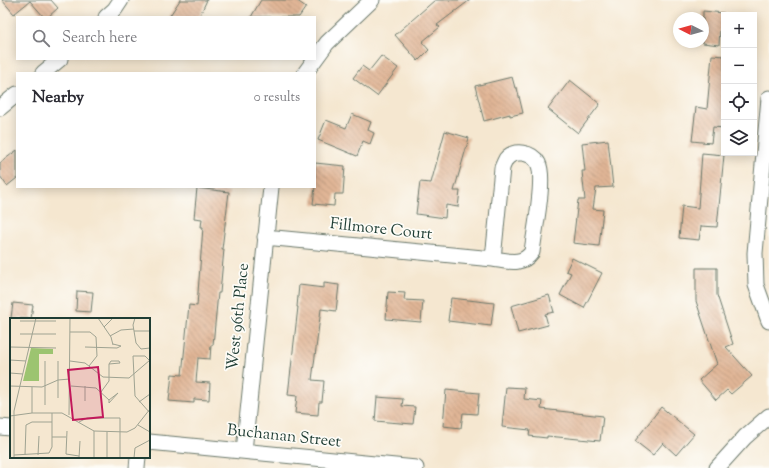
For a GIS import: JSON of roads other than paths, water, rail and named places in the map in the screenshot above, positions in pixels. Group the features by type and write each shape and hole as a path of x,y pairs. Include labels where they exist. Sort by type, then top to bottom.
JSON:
{"street":[{"path":"107,16 122,0"},
{"path":"316,58 327,43 372,0"},
{"path":"44,72 59,60"},
{"path":"306,72 315,60"},
{"path":"0,108 16,95"},
{"path":"769,98 755,253 756,285 769,321"},
{"name":"Fillmore Court","path":"265,237 493,260 518,262 527,259 532,252 541,175 538,163 531,155 514,153 506,159 502,168 493,260"},
{"name":"West 96th Place","path":"244,451 270,188"},
{"path":"717,468 745,437 769,416"},
{"path":"0,427 10,428"},
{"name":"Buchanan Street","path":"150,442 416,468"},
{"path":"137,468 138,458"}]}
